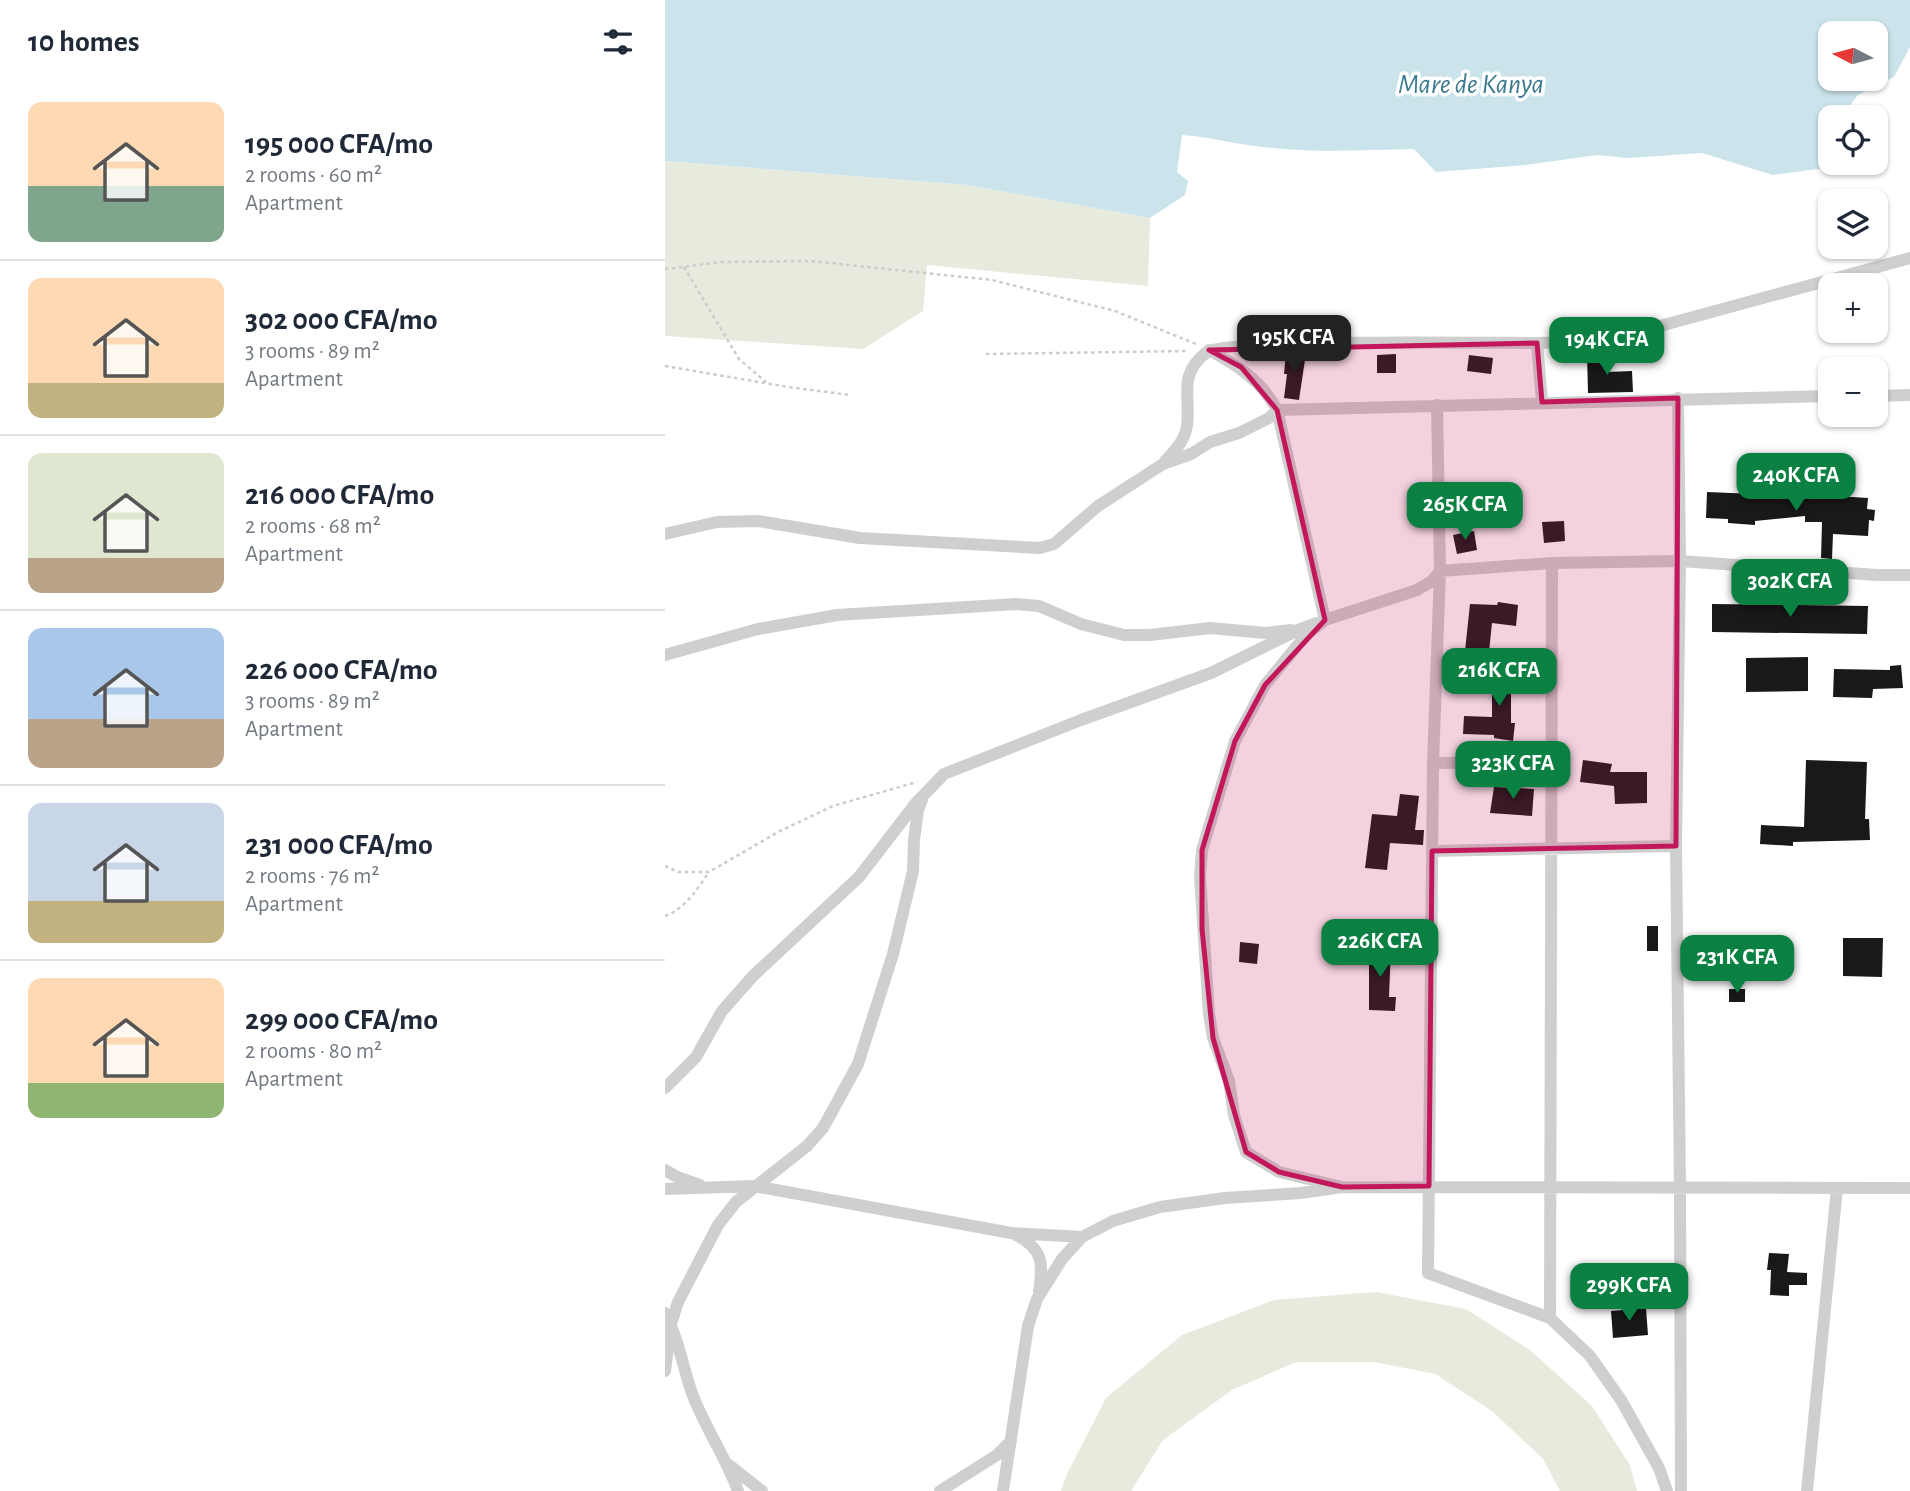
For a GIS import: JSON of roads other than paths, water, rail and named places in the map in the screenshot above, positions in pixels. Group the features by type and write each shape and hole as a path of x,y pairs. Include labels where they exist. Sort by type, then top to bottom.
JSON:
{"street":[{"path":"1163,464 1184,437 1187,424 1187,386 1192,367 1209,350 1261,345 1605,341 1910,258"},
{"path":"1537,343 1542,402"},
{"path":"1209,350 1241,367 1269,394 1277,410 1325,620"},
{"path":"1888,396 1910,395"},
{"path":"665,534 717,522 758,521 860,538 1040,548 1054,544 1098,506 1163,464 1191,454 1210,442 1239,433 1269,418 1277,410 1818,396"},
{"path":"1678,398 1680,561 1676,846 1681,1491"},
{"path":"1437,405 1440,571 1433,763 1428,1273 1550,1318 1590,1356 1621,1400 1659,1468 1667,1491"},
{"path":"665,1088 696,1058 722,1010 753,976 859,877 923,786 944,774 1211,673 1298,630 1417,590 1440,571 1552,563 1680,561 1910,575"},
{"path":"1550,1318 1552,563"},
{"path":"665,655 758,629 837,615 1016,604 1039,606 1081,624 1124,635 1150,635 1210,628 1265,633 1298,630"},
{"path":"1325,620 1306,635 1265,685 1235,741 1202,850 1199,877 1213,1038 1229,1081 1234,1115 1246,1152 1279,1172 1342,1187"},
{"path":"1433,763 1551,762"},
{"path":"665,1371 668,1318 718,1224 736,1202 807,1146 824,1128 857,1064 893,954 913,871 918,810 923,786"},
{"path":"1432,851 1676,846"},
{"path":"665,1170 708,1187"},
{"path":"665,1188 754,1186 1011,1233 1082,1237"},
{"path":"1037,1299 1062,1259 1082,1237 1113,1221 1160,1207 1342,1187 1910,1188"},
{"path":"1807,1491 1837,1188"},
{"path":"1003,1491 1028,1326 1043,1267 1037,1251 1028,1241 1011,1233"},
{"path":"668,1318 694,1397 738,1491"},
{"path":"940,1491 997,1455 1011,1441"},
{"path":"728,1465 762,1491"}],"water":[{"name":"Mare de Kanya","path":"665,0 1910,0 1910,47 1894,77 1888,80 1888,21 1818,21 1818,91 1866,91 1858,95 1850,105 1818,105 1818,169 1773,175 1702,153 1628,158 1597,155 1526,165 1436,172 1414,149 1291,150 1182,135 1177,172 1188,181 1185,195 1150,218 967,185 665,161"}]}
